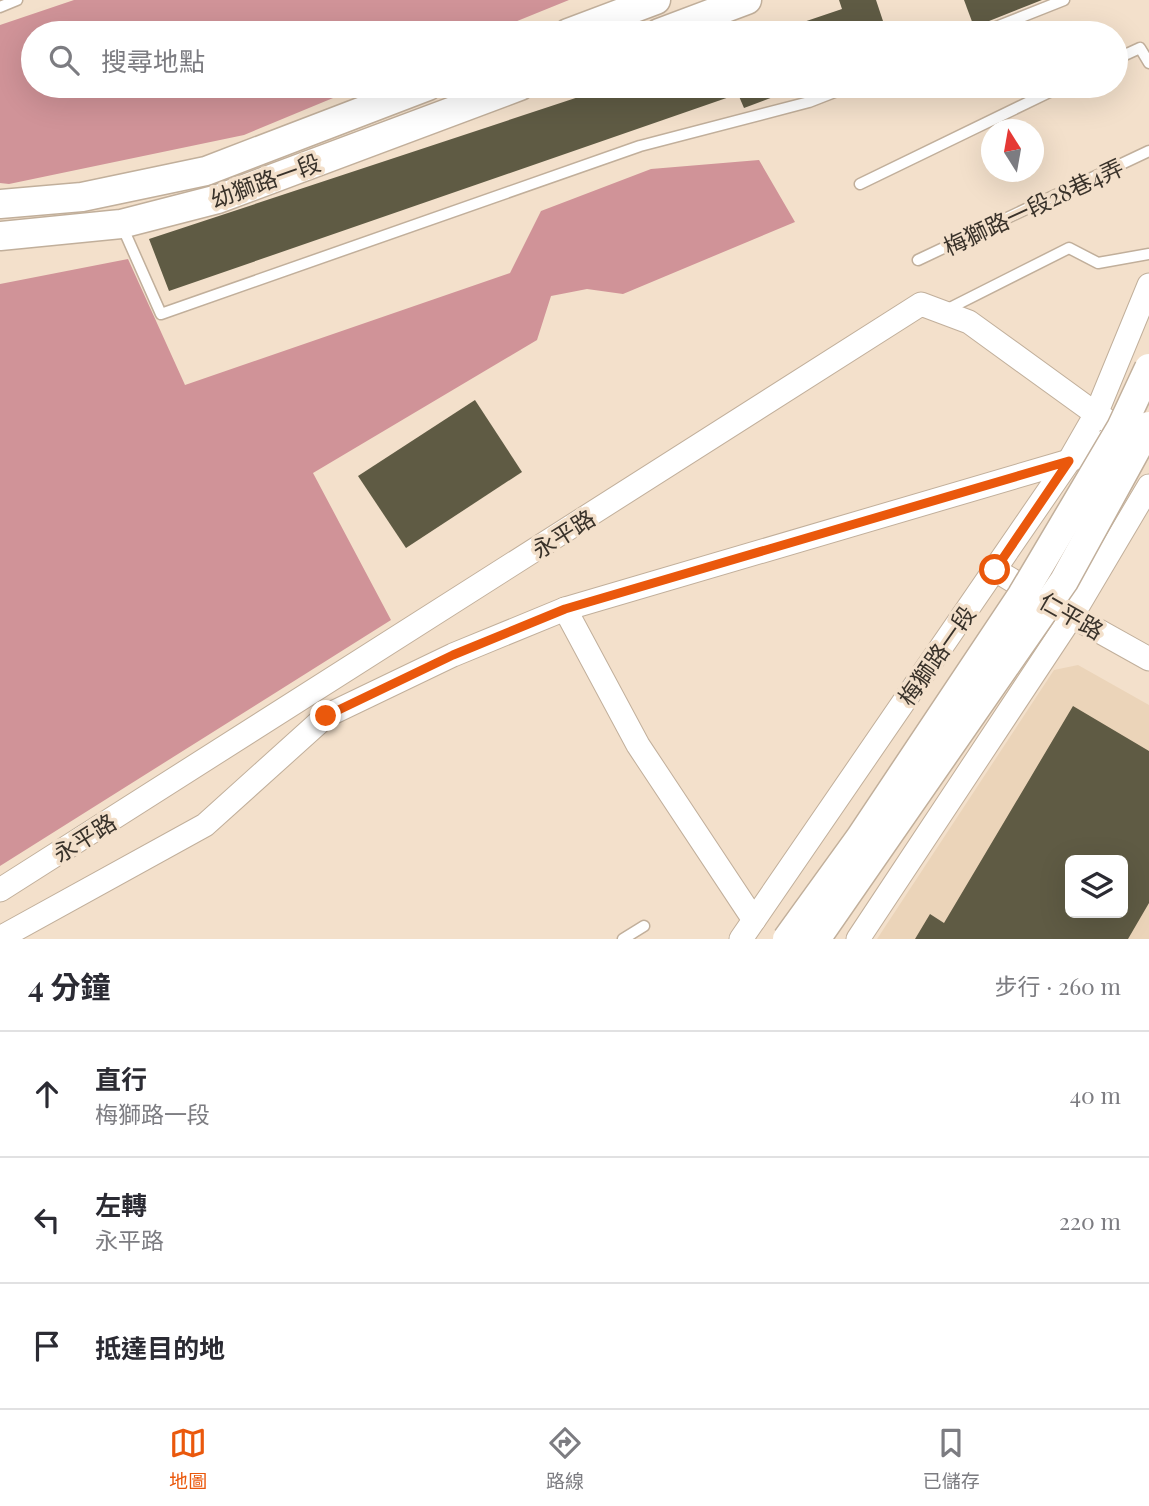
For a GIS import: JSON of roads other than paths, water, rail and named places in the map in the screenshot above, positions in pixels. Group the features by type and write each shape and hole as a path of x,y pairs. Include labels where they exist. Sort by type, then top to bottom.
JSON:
{"street":[{"path":"600,21 656,0"},
{"path":"691,21 747,0"},
{"name":"幼獅路一段","path":"0,204 82,197 206,171 397,98"},
{"name":"幼獅路一段","path":"0,236 121,224 218,199 488,98"},
{"name":"梅獅路一段","path":"741,939 1069,461 1096,414 1149,285"},
{"name":"永平路","path":"0,890 921,304 969,322 1096,414 1137,429"},
{"name":"梅獅路一段","path":"787,939 860,838 1022,596 1121,428 1149,368"},
{"name":"永平路","path":"0,938 205,825 326,716 453,655 565,609 1069,461 1137,429 1149,418"},
{"path":"816,939 1064,581 1137,429"},
{"path":"858,939 1072,616 1149,486"},
{"name":"仁平路","path":"995,570 1149,659"},
{"path":"565,609 638,745 754,920"},
{"path":"312,692 326,716"}],"lane":[{"path":"0,7 18,0"},
{"path":"1011,21 1064,0"},
{"path":"1128,54 1140,48 1149,64"},
{"path":"121,224 161,314 640,146 819,98"},
{"path":"860,184 1037,98"},
{"name":"梅獅路一段28巷4弄","path":"918,260 1149,152"},
{"path":"942,312 1069,248 1098,263 1149,254"},
{"path":"623,939 644,926"}]}
